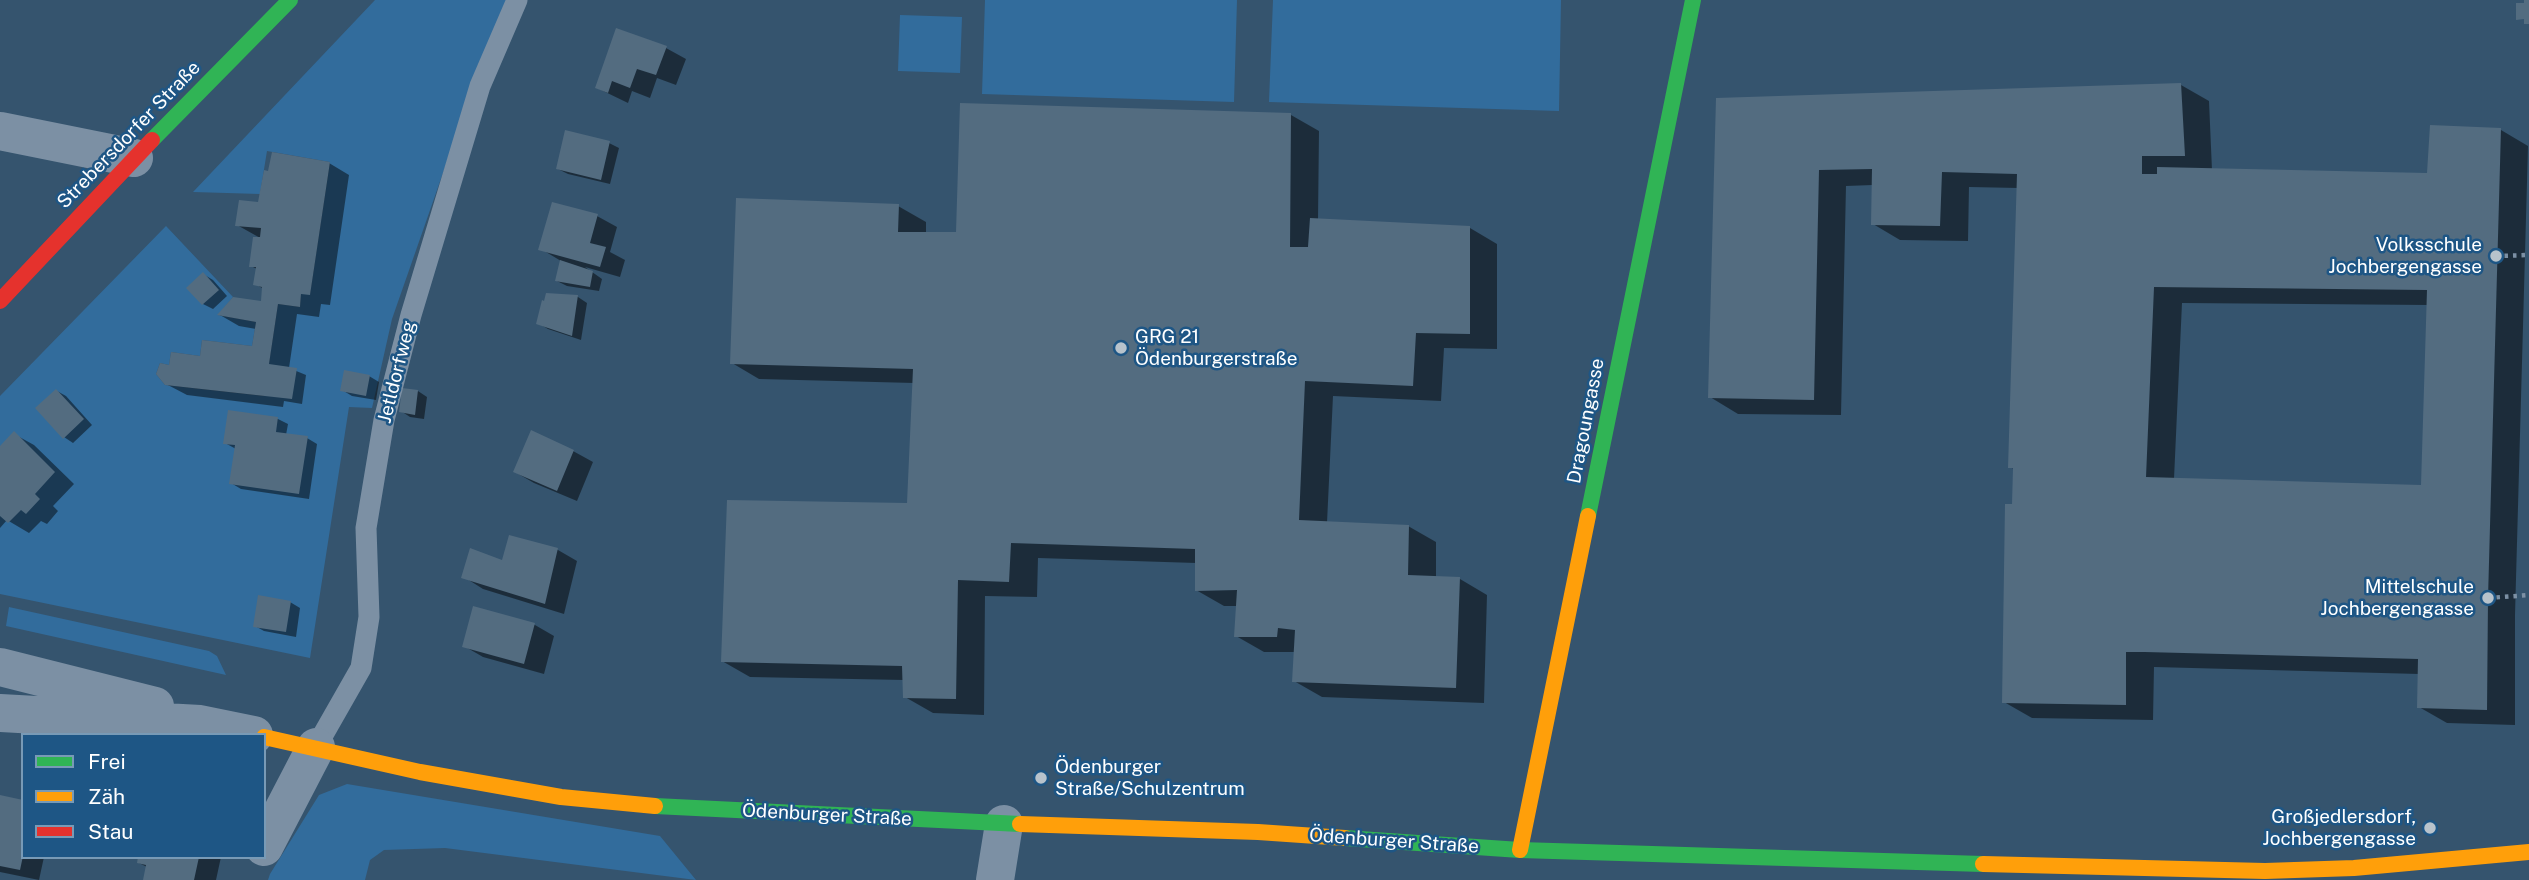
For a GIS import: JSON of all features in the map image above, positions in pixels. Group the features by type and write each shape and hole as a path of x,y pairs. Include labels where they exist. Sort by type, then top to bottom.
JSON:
{"street":[{"name":"Strebersdorfer Straße","path":"0,301 134,158 290,0"},
{"name":"Dragoungasse","path":"1520,850 1693,0"},
{"path":"0,131 134,158"},
{"path":"0,667 153,705 200,724"},
{"path":"0,713 200,724 244,733"},
{"name":"Ödenburger Straße","path":"266,737 420,772 561,797 678,807 1004,824 1245,831 1520,850 2353,874 2529,852"},
{"path":"266,843 316,747"},
{"path":"995,880 1004,824"},
{"path":"257,880 262,859"}],"lane":[{"name":"Jetldorfweg","path":"316,747 360,668 369,617 366,528 384,420 411,315 480,86 517,0"}],"path":[{"path":"2496,256 2529,255"},
{"path":"2488,598 2529,595"}],"shaded area":[{"path":"375,0 509,0 451,150 392,319 372,408 349,407 310,658 0,594 0,396 166,226 233,297 218,315 256,322 252,346 202,340 200,356 171,352 169,365 160,363 156,374 165,385 264,396 278,304 300,307 301,294 310,294 330,162 267,151 260,194 193,192"},
{"path":"985,0 1237,0 1234,102 982,94"},
{"path":"1273,0 1561,0 1559,111 1269,102"},
{"path":"900,15 962,17 960,73 898,71"},
{"path":"9,607 209,651 217,656 226,675 6,626"},
{"path":"347,784 660,836 696,880 445,848 384,850 370,860 365,880 268,880 319,795"}],"building":[{"path":"2524,0 2529,0 2529,24 2524,24 2524,19 2516,20 2516,3 2524,3"},
{"path":"616,28 667,46 656,75 637,69 630,88 612,81 608,93 595,88"},
{"path":"2181,83 2185,156 2142,156 2142,174 2157,174 2157,167 2427,173 2430,125 2501,128 2487,710 2417,708 2418,659 2145,652 2126,652 2126,705 2002,703 2005,504 2012,504 2013,468 2008,468 2017,174 1942,172 1940,226 1871,225 1872,169 1819,170 1814,400 1708,398 1716,98","holes":["2154,287 2427,290 2421,485 2146,477"]},
{"path":"960,103 1291,113 1290,247 1308,247 1310,218 1470,226 1470,334 1416,333 1413,386 1305,381 1299,520 1409,525 1408,575 1460,577 1456,688 1292,682 1295,630 1278,628 1277,637 1234,637 1237,590 1195,591 1195,549 1011,543 1009,582 958,580 956,699 903,698 902,666 721,662 727,500 907,503 913,369 730,364 736,198 899,204 898,232 956,232"},
{"path":"565,130 610,141 601,180 556,169"},
{"path":"272,152 330,162 310,295 301,294 300,307 278,304 269,364 297,368 292,399 165,385 156,374 160,363 169,365 171,352 200,356 202,340 252,346 256,322 217,315 233,297 261,301 262,287 253,285 256,267 249,267 253,237 260,237 261,228 235,226 239,200 258,202 264,170 268,171"},
{"path":"552,202 598,214 590,243 606,247 600,267 538,250"},
{"path":"560,260 593,271 590,287 555,281"},
{"path":"203,272 219,290 202,305 186,288"},
{"path":"546,293 578,295 572,336 536,324"},
{"path":"344,370 370,375 366,396 340,391"},
{"path":"402,388 418,390 415,415 399,412"},
{"path":"56,389 84,419 63,439 35,408"},
{"path":"228,410 278,417 276,432 308,436 299,494 229,484 235,445 223,444"},
{"path":"531,430 574,450 557,491 513,472"},
{"path":"14,431 55,472 35,494 40,499 26,514 21,510 8,523 0,516 0,446"},
{"path":"509,535 558,548 545,604 461,578 470,548 502,560"},
{"path":"258,595 291,601 286,632 253,627"},
{"path":"473,606 535,623 524,664 462,647"},
{"path":"0,795 21,800 22,859 20,870 0,866"},
{"path":"138,859 199,859 194,880 143,880 146,865 137,863"}],"traffic: fast":[{"path":"152,140 290,0"},
{"path":"1588,516 1693,0"},
{"path":"655,806 1020,824"},
{"path":"1345,838 1520,850 1983,864"}],"traffic: slow":[{"path":"1520,850 1588,516"},
{"path":"266,737 420,772 561,797 655,806"},
{"path":"1020,824 1258,832 1345,838"},
{"path":"1983,864 2265,871 2354,868 2529,852"}],"traffic: jam":[{"path":"0,301 152,140"}],"place":[{"name":"Volksschule Jochbergengasse","path":"2496,256"},
{"name":"GRG 21 Ödenburgerstraße","path":"1121,348"},
{"name":"Mittelschule Jochbergengasse","path":"2488,598"},
{"name":"Ödenburger Straße/Schulzentrum","path":"1041,778"},
{"name":"Großjedlersdorf, Jochbergengasse","path":"2430,828"}]}
